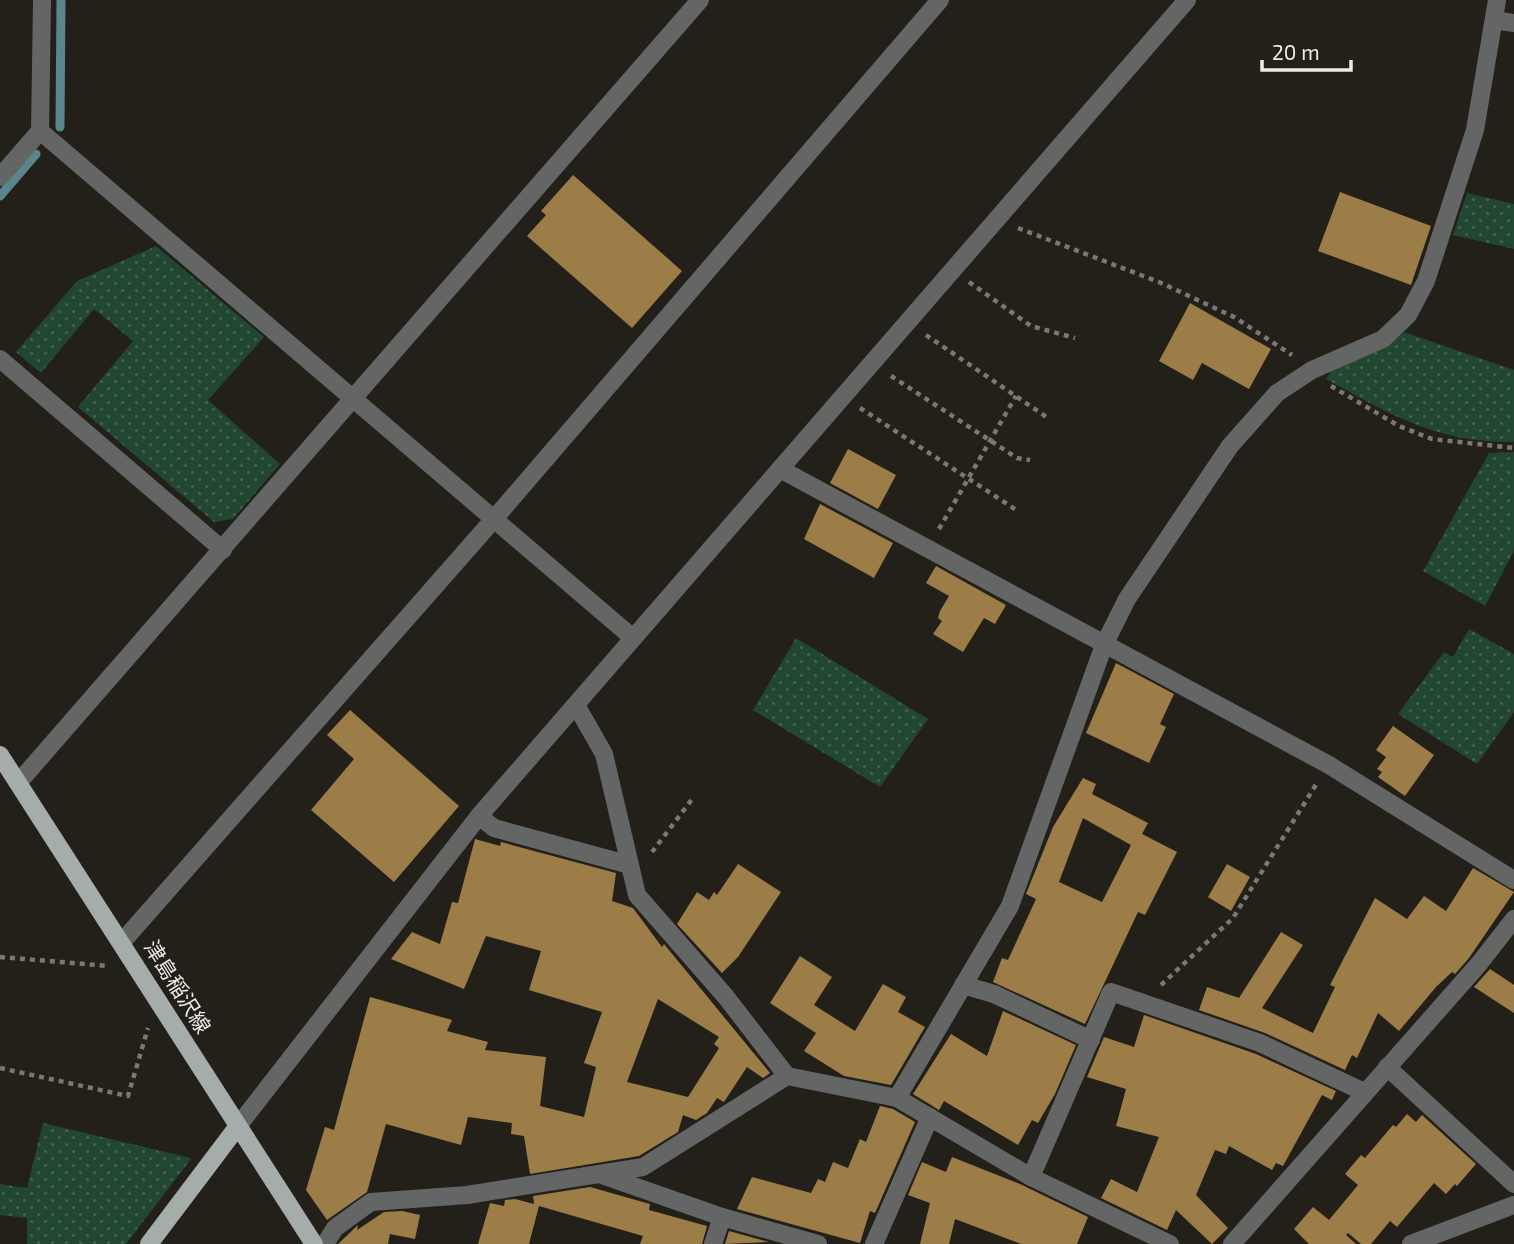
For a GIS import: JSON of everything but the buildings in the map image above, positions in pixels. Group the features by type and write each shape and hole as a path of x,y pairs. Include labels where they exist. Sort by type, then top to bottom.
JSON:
{"main road":[{"name":"津島稲沢線","path":"0,755 314,1244"},
{"path":"149,1244 238,1126"}],"street":[{"path":"0,177 40,131 42,0"},
{"path":"18,783 700,0"},
{"path":"122,942 494,520 940,0"},
{"path":"238,1126 479,816 1187,0"},
{"path":"897,1098 1010,906 1104,645 1127,599 1230,446 1277,393 1312,370 1383,339 1408,315 1426,281 1475,130 1497,0"},
{"path":"1494,20 1514,23"},
{"path":"40,131 633,638"},
{"path":"0,359 223,550"},
{"path":"780,469 1329,765 1514,880"},
{"path":"576,705 604,754 637,895 726,997 787,1076 897,1098 1031,1177 1170,1244"},
{"path":"479,816 494,828 631,872"},
{"path":"1232,1244 1364,1091 1478,965 1514,919"},
{"path":"963,985 994,994 1091,1040"},
{"path":"1031,1177 1111,992 1260,1042 1364,1091"},
{"path":"1387,1067 1514,1184"},
{"path":"325,1244 335,1228 371,1202 467,1195 642,1167 787,1076"},
{"path":"874,1244 930,1117"},
{"path":"599,1174 722,1217 818,1244"},
{"path":"1411,1244 1514,1205"},
{"path":"713,1244 722,1217"}],"path":[{"path":"999,217 1021,230 1159,282 1234,317 1312,370 1327,384 1399,426 1432,439 1514,448"},
{"path":"953,271 1031,326 1075,338"},
{"path":"907,323 1048,418"},
{"path":"872,364 1017,458 1030,460"},
{"path":"927,549 1016,396"},
{"path":"843,397 1018,511"},
{"path":"1150,1004 1154,992 1233,918 1329,765"},
{"path":"631,872 692,798"},
{"path":"0,957 100,968 134,962"},
{"path":"0,1068 128,1096 144,1032 164,1010"}],"green space":[{"path":"1467,193 1514,204 1514,249 1453,235"},
{"path":"156,246 264,337 208,400 280,464 233,519 214,522 78,407 133,341 94,309 41,373 16,352 77,281"},
{"path":"1404,332 1514,370 1514,442 1461,438 1438,432 1394,415 1326,379 1332,370 1385,348"},
{"path":"1514,452 1514,551 1485,606 1423,571 1489,453"},
{"path":"1469,629 1514,654 1514,712 1477,764 1398,714 1444,652 1453,657"},
{"path":"796,638 928,719 880,787 753,710"},
{"path":"43,1123 191,1159 126,1244 27,1244 27,1218 0,1215 0,1184 27,1188"}],"waterway":[{"path":"60,127 61,0"},
{"path":"0,196 36,154"}]}
